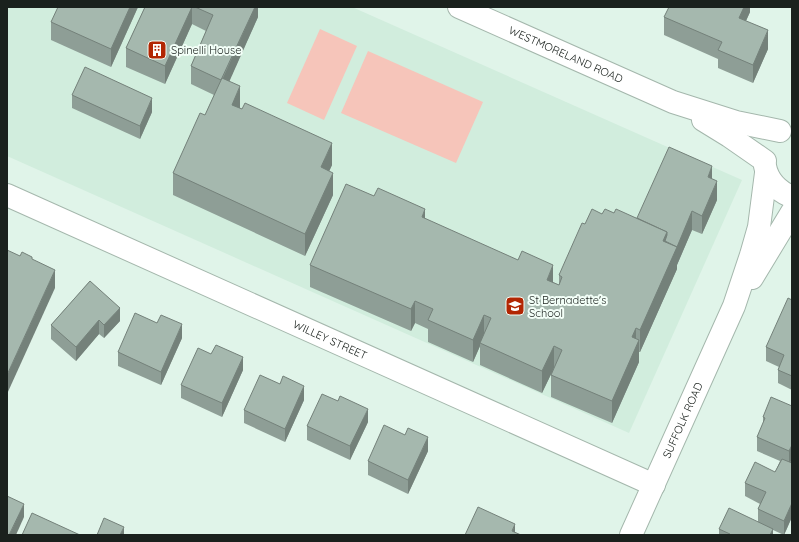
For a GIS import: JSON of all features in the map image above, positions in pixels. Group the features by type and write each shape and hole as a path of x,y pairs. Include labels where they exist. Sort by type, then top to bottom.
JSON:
{"street":[{"name":"WESTMORELAND ROAD","path":"459,7 673,102 736,122 786,129"},
{"name":"WESTMORELAND ROAD","path":"673,102 729,136 765,167 772,184 781,192 792,197"},
{"name":"SUFFOLK ROAD","path":"631,535 734,306 751,255 758,227 766,149 772,139 786,129"},
{"name":"WILLEY STREET","path":"7,195 654,484"},
{"name":"SUFFOLK ROAD","path":"734,306 792,212"}],"shaded area":[{"name":"St Bernadette's School","path":"7,7 352,7 742,180 629,433 7,156"},
{"path":"320,29 357,46 324,120 287,103"},
{"path":"368,51 483,102 456,163 341,113"}],"building":[{"path":"58,7 130,7 111,49 51,22"},
{"path":"145,7 192,7 165,66 126,48"},
{"path":"195,7 255,7 221,80 191,66 213,15"},
{"path":"669,7 744,7 739,18 768,30 753,65 718,50 722,42 664,17"},
{"path":"85,67 152,98 140,126 72,95"},
{"path":"222,78 240,86 232,105 242,109 245,103 332,143 321,167 333,173 305,234 173,173 200,113 205,115"},
{"path":"669,147 712,166 708,177 717,181 702,216 692,211 677,247 665,241 667,232 637,218"},
{"path":"346,184 374,196 378,188 425,209 422,217 518,260 522,251 553,265 547,280 559,285 562,277 559,275 582,223 585,224 592,209 602,214 605,209 614,213 616,209 667,232 663,241 677,247 640,330 636,328 632,337 639,340 612,401 551,375 562,350 554,346 542,371 480,343 491,318 484,315 473,340 428,320 433,309 415,301 411,309 310,265"},
{"path":"7,250 20,256 22,252 32,257 32,259 55,270 7,375"},
{"path":"90,281 120,308 104,325 99,320 76,347 51,325"},
{"path":"788,298 792,300 792,376 778,370 784,355 766,347"},
{"path":"135,313 157,323 161,315 182,324 161,372 118,352"},
{"path":"216,345 243,357 222,403 181,385 198,348 211,354"},
{"path":"260,375 280,384 283,376 304,386 285,429 244,410"},
{"path":"322,394 338,401 340,396 368,409 350,446 307,426"},
{"path":"771,397 792,406 792,445 789,451 757,437 765,418 763,417"},
{"path":"384,425 405,435 408,428 428,437 408,480 368,461"},
{"path":"782,459 792,463 792,503 784,521 758,509 766,492 745,483 755,462 775,472"},
{"path":"7,496 24,504 9,535 7,535"},
{"path":"478,507 515,524 512,531 521,535 465,535"},
{"path":"729,508 773,529 770,535 730,535 719,529"},
{"path":"32,513 80,535 22,535"},
{"path":"104,518 124,527 120,535 97,535"}],"place":[{"name":"Spinelli House","path":"157,50"},
{"name":"St Bernadette's School","path":"515,306"}]}
